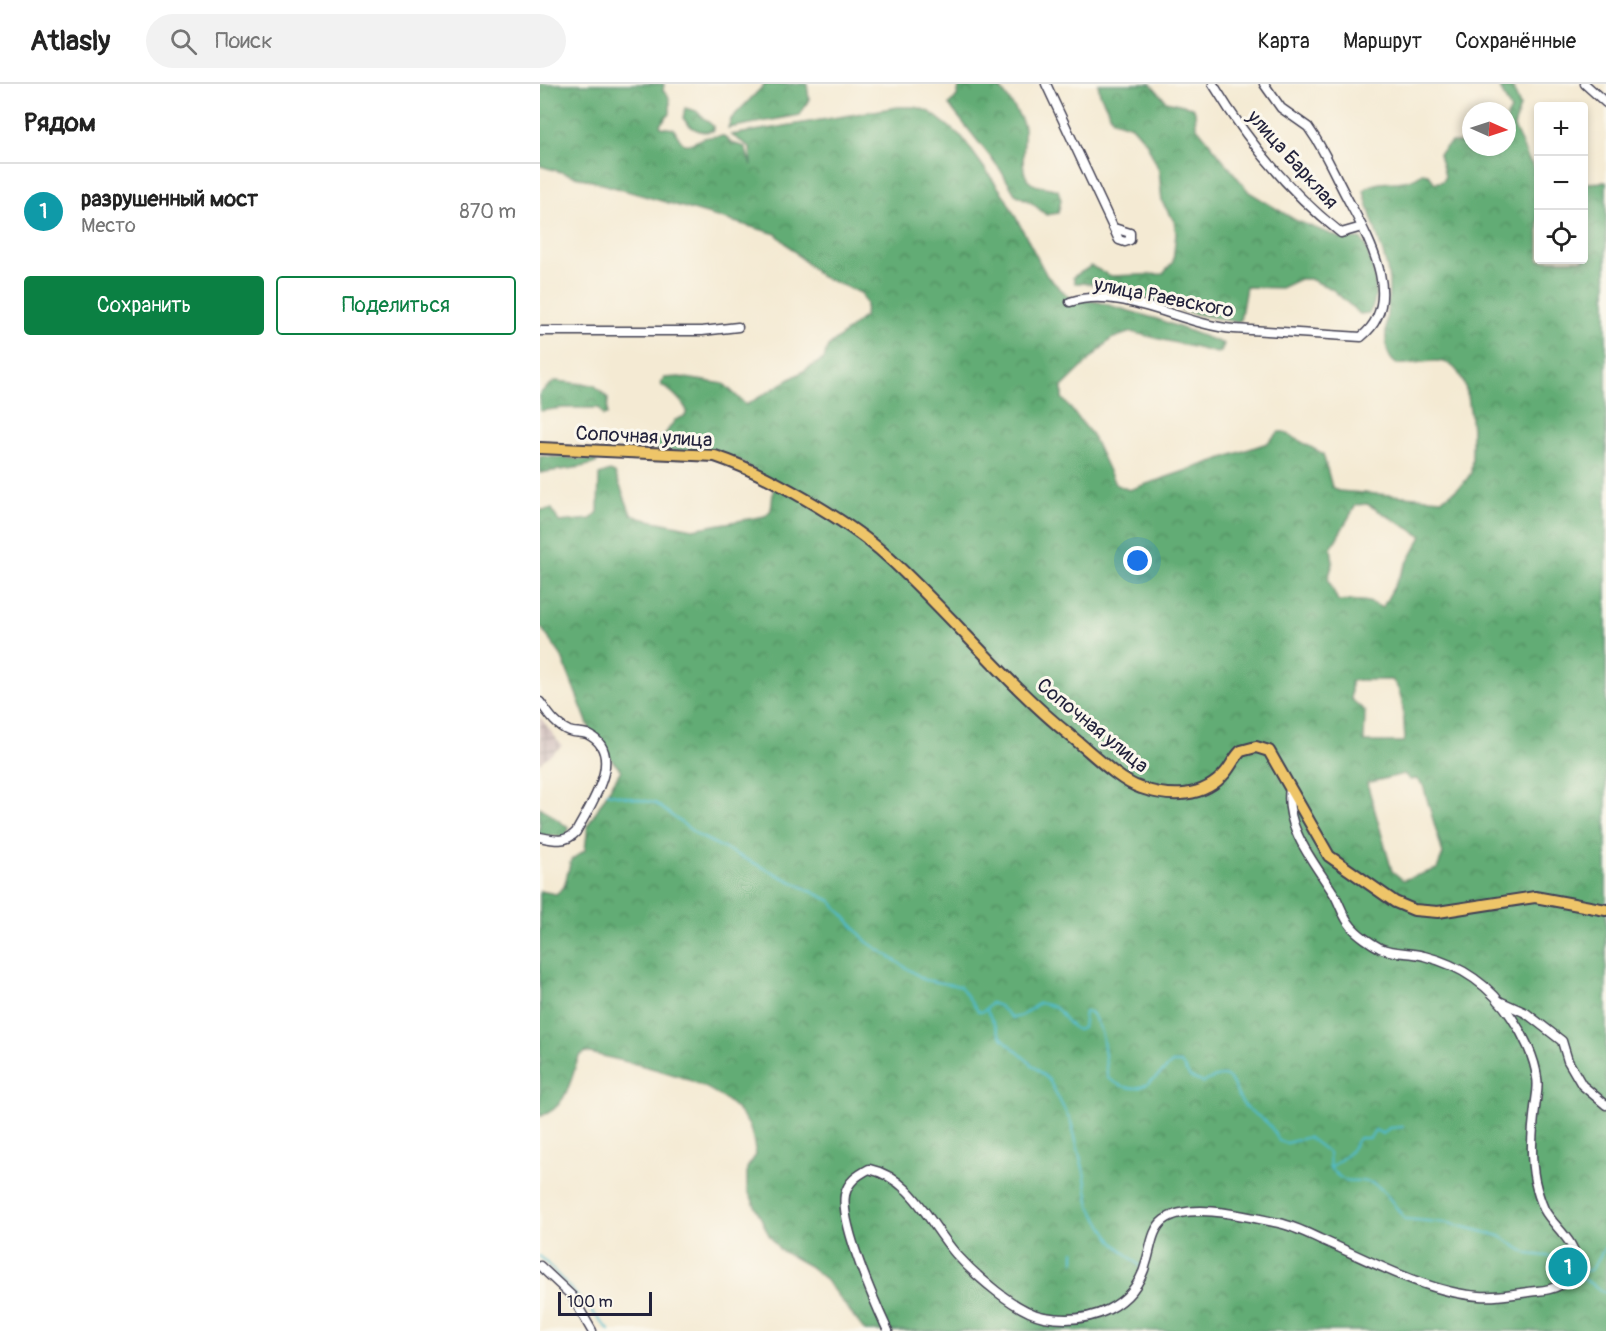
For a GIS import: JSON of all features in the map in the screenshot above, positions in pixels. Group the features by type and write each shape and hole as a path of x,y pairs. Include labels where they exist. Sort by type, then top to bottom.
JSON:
{"main road":[{"name":"Сопочная улица","path":"540,448 715,456 741,464 824,512 886,554 1048,718 1132,785 1169,793 1201,791 1225,773 1240,751 1256,747 1269,751 1329,856 1356,877 1405,906 1438,912 1535,897 1606,910"}],"street":[{"path":"1046,84 1114,228"},
{"name":"улица Барклая","path":"1212,84 1265,156 1318,213 1341,233 1362,227"},
{"name":"улица Барклая","path":"1264,84 1281,108 1308,127 1316,139 1376,259 1382,282 1382,301 1375,324 1361,338"},
{"path":"1585,84 1606,103"},
{"name":"улица Раевского","path":"1070,302 1084,297 1098,297 1137,305 1216,327 1361,338"},
{"path":"540,331 697,331 738,327"},
{"path":"540,702 557,724 568,731 588,735 600,745 605,758 599,788 576,832 571,838 561,840 540,837"},
{"path":"888,1331 853,1245 844,1202 845,1192 853,1179 869,1169 888,1173 915,1199 957,1255 1015,1305 1040,1317 1076,1321 1114,1308 1141,1280 1153,1236 1160,1222 1175,1214 1208,1212 1234,1214 1286,1225 1411,1277 1457,1293 1480,1297 1549,1290 1570,1279 1576,1266 1573,1246 1543,1207 1536,1185 1531,1141 1538,1079 1529,1052 1513,1020 1491,991 1466,973 1424,956 1382,950 1351,927 1332,892 1316,870 1297,833 1289,810 1290,788"},
{"path":"1499,1000 1526,1012 1562,1041 1568,1061 1582,1085 1606,1105"},
{"path":"540,1266 572,1296 592,1331"}],"shaded area":[{"path":"540,717 562,746 540,763"}],"green space":[{"path":"540,84 664,84 663,91 670,101 670,114 660,124 661,127 674,129 684,144 690,144 706,137 724,136 732,143 745,147 751,165 750,147 731,135 898,107 916,107 930,112 962,137 1005,197 1047,276 1071,299 1098,302 1157,319 1224,344 1221,352 1217,353 1131,332 1111,339 1062,387 1062,398 1092,435 1115,484 1129,490 1267,443 1279,432 1284,432 1323,454 1332,487 1338,491 1442,499 1458,488 1471,473 1472,429 1467,394 1462,379 1454,368 1444,362 1397,364 1391,359 1387,351 1386,340 1388,275 1364,190 1377,184 1415,178 1422,173 1428,174 1435,183 1443,181 1445,176 1439,154 1451,142 1462,143 1462,156 1516,156 1516,131 1534,167 1534,264 1588,264 1588,183 1606,182 1606,1331 865,1331 824,1278 809,1266 780,1250 769,1235 747,1189 747,1168 756,1155 751,1131 735,1108 718,1094 675,1075 586,1052 579,1056 562,1100 549,1113 540,1116 540,891 556,894 564,887 571,860 585,850 588,825 621,770 609,757 603,742 591,732 561,655 540,626 540,510 552,509 559,522 591,519 598,512 599,475 610,471 615,473 631,514 639,518 693,529 765,516 771,510 774,485 739,460 631,446 631,442 663,437 675,420 685,416 687,411 683,404 673,393 662,386 661,382 664,378 679,377 724,384 746,405 824,359 827,348 865,316 866,304 861,293 820,276 776,234 540,166","holes":["1367,504 1422,536 1382,608 1366,601 1338,601 1328,579 1333,563 1331,548 1356,505","1392,680 1396,685 1403,715 1405,738 1403,742 1364,742 1365,711 1351,699 1351,681","1404,774 1410,780 1416,779 1423,785 1443,854 1437,869 1403,880 1392,871 1367,783"]},
{"path":"765,84 807,84 809,99 800,115 728,128 731,119"},
{"path":"960,84 997,84 1004,93 1023,124 1023,162 1027,178 1031,183 1058,190 1061,200 1058,213 1046,215 1032,203 1015,194 1000,169 949,105 957,96"},
{"path":"1098,84 1151,84 1166,101 1192,107 1195,111 1196,126 1249,192 1295,220 1343,239 1361,239 1365,244 1373,269 1375,297 1369,313 1360,314 1332,289 1310,279 1300,279 1281,288 1246,287 1240,321 1236,322 1191,313 1098,284 1075,283 1073,277 1091,266 1111,276 1163,274 1173,262 1176,233 1174,221 1162,202 1159,170 1146,142 1132,126 1113,120 1100,94"},
{"path":"1498,84 1511,84 1520,106 1516,120 1516,102 1507,102"},
{"path":"685,108 696,111 713,126 713,131 696,130 689,125 683,118"},
{"path":"555,381 594,385 608,398 607,415 603,416 599,408 563,408 540,411 540,393"},
{"path":"540,456 595,460 597,462 540,473"},
{"path":"540,807 569,829 565,837 540,835"}],"waterway":[{"path":"607,793 655,803 699,836 831,901 867,942 925,980 960,986 978,1011 982,1012 986,1009 1001,1037 1049,1080 1071,1122 1090,1207 1114,1243 1140,1266"},
{"path":"986,1009 991,1003 999,1006 1012,1018 1021,1016 1039,1003 1048,1005 1058,1010 1077,1030 1083,1028 1085,1012 1090,1012 1102,1035 1108,1078 1118,1084 1135,1088 1142,1086 1149,1083 1172,1063 1181,1063 1190,1077 1203,1083 1214,1077 1228,1078 1241,1102 1268,1124 1279,1141 1287,1143 1308,1137 1329,1153 1330,1168 1340,1178 1348,1181 1368,1182 1379,1187 1405,1219 1448,1223 1500,1236 1528,1254 1556,1257 1571,1270"},
{"path":"1330,1168 1349,1153 1359,1138 1370,1138 1375,1130 1383,1134 1389,1128 1403,1127"},
{"path":"1578,1273 1592,1269 1606,1246"},
{"path":"1074,1251 1074,1262"},
{"path":"540,1256 610,1331"},
{"path":"1575,1274 1606,1293"}],"place":[{"name":"разрушенный мост","path":"1568,1267"}]}
